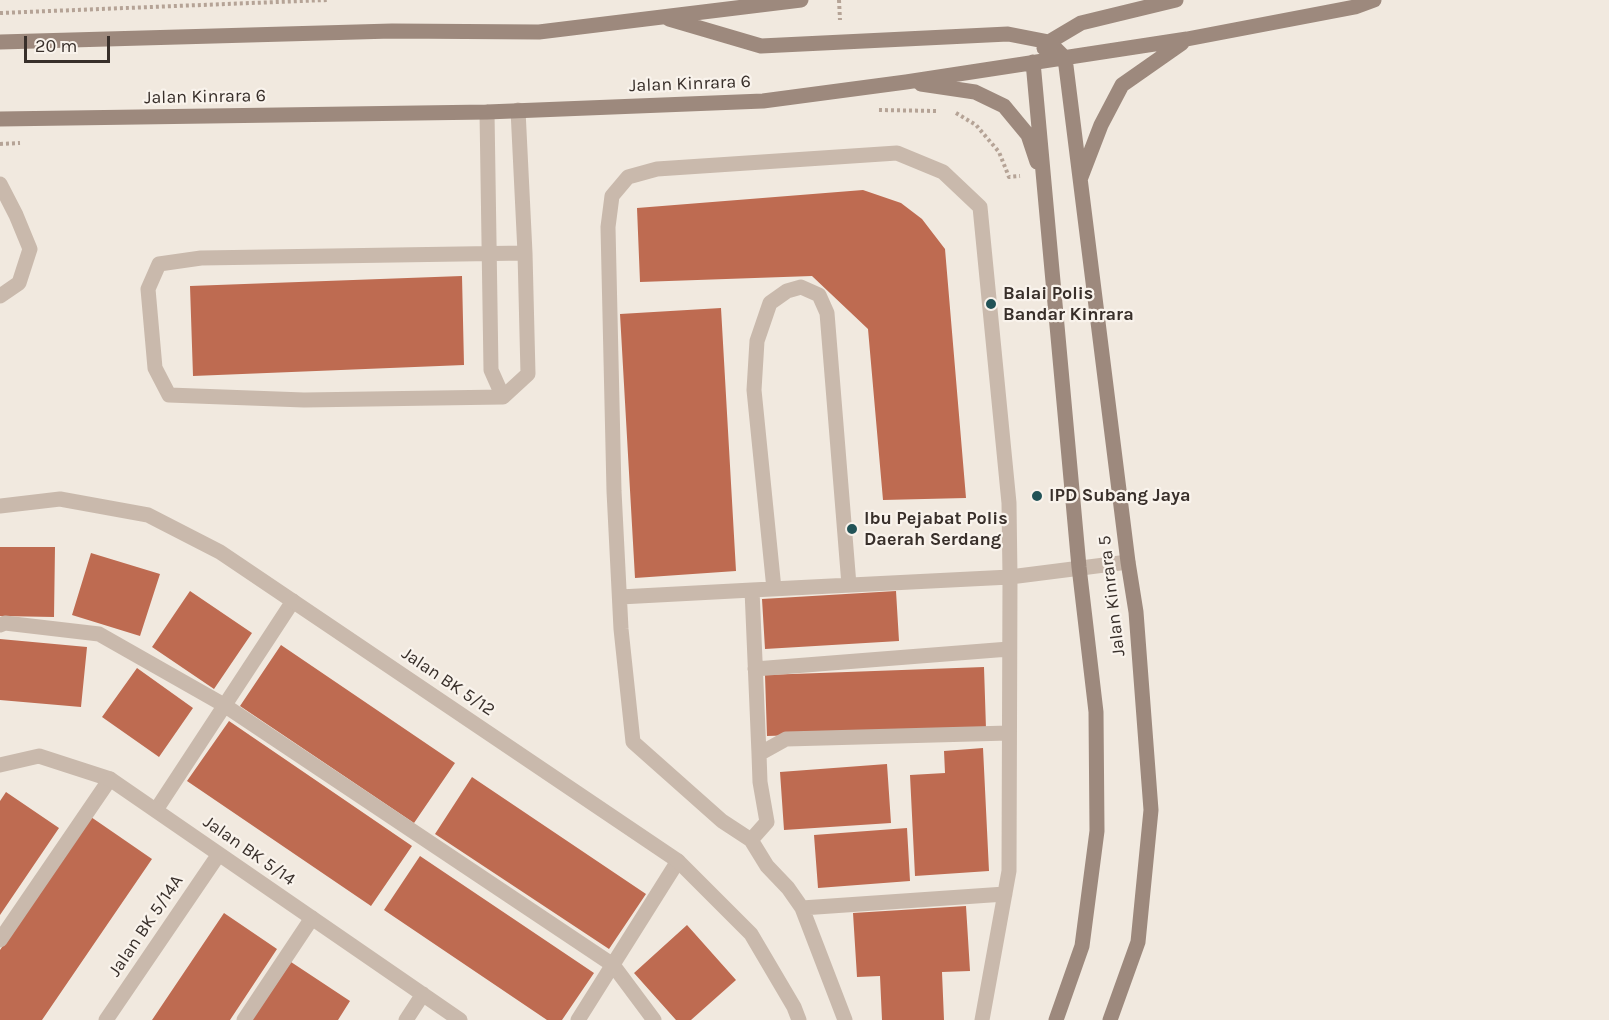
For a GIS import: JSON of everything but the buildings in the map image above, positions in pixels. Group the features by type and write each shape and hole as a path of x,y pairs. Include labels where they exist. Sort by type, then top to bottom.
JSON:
{"main road":[{"path":"0,42 392,31 539,32 801,0"},
{"path":"1033,62 1049,42 1081,23 1176,0"},
{"name":"Jalan Kinrara 6","path":"0,119 487,112 763,101 906,82 1187,39 1355,7 1374,0"},
{"path":"663,17 761,46 1008,34 1049,42 1065,58"},
{"path":"1080,180 1101,125 1122,85 1187,39"},
{"name":"Jalan Kinrara 5","path":"1065,58 1136,612 1151,810 1138,942 1110,1020"},
{"name":"Jalan Kinrara 5","path":"1033,62 1079,567 1096,712 1096,831 1082,946 1056,1020"},
{"path":"906,82 975,92 1004,106 1028,135 1046,190"}],"street":[{"path":"518,110 525,253 528,374 503,397 304,400 169,395 155,368 148,289 159,264 201,258 525,253"},
{"path":"487,112 490,370 503,397"},
{"path":"845,1020 802,908 788,888 767,866 752,840 722,821 633,742 620,597 614,491 608,227 612,196 628,177 657,169 897,153 943,172 980,207 1009,503 1010,577 1009,871 982,1020"},
{"path":"0,184 30,249 19,283 0,296"},
{"path":"774,589 754,390 757,341 770,303 787,291 801,287 819,295 827,313 849,585"},
{"name":"Jalan BK 5/12","path":"0,506 60,499 148,515 220,552 678,861 751,934 794,1006 799,1020"},
{"path":"620,597 1010,577 1128,562"},
{"path":"752,590 760,782 767,822 752,840"},
{"path":"156,810 292,601"},
{"path":"0,625 6,623 99,634 224,705 613,965 654,1020"},
{"path":"755,669 1009,649"},
{"path":"759,754 786,739 1009,733"},
{"name":"Jalan BK 5/14","path":"0,765 39,756 110,779 460,1020"},
{"path":"0,940 110,779"},
{"name":"Jalan BK 5/14A","path":"106,1020 219,854"},
{"path":"578,1020 678,861"},
{"path":"802,908 1005,894"},
{"path":"244,1020 312,918"},
{"path":"406,1020 423,994"}],"path":[{"path":"0,13 327,0"}],"place":[{"name":"Balai Polis Bandar Kinrara","path":"991,304"},
{"name":"IPD Subang Jaya","path":"1037,496"},
{"name":"Ibu Pejabat Polis Daerah Serdang","path":"852,529"}]}
